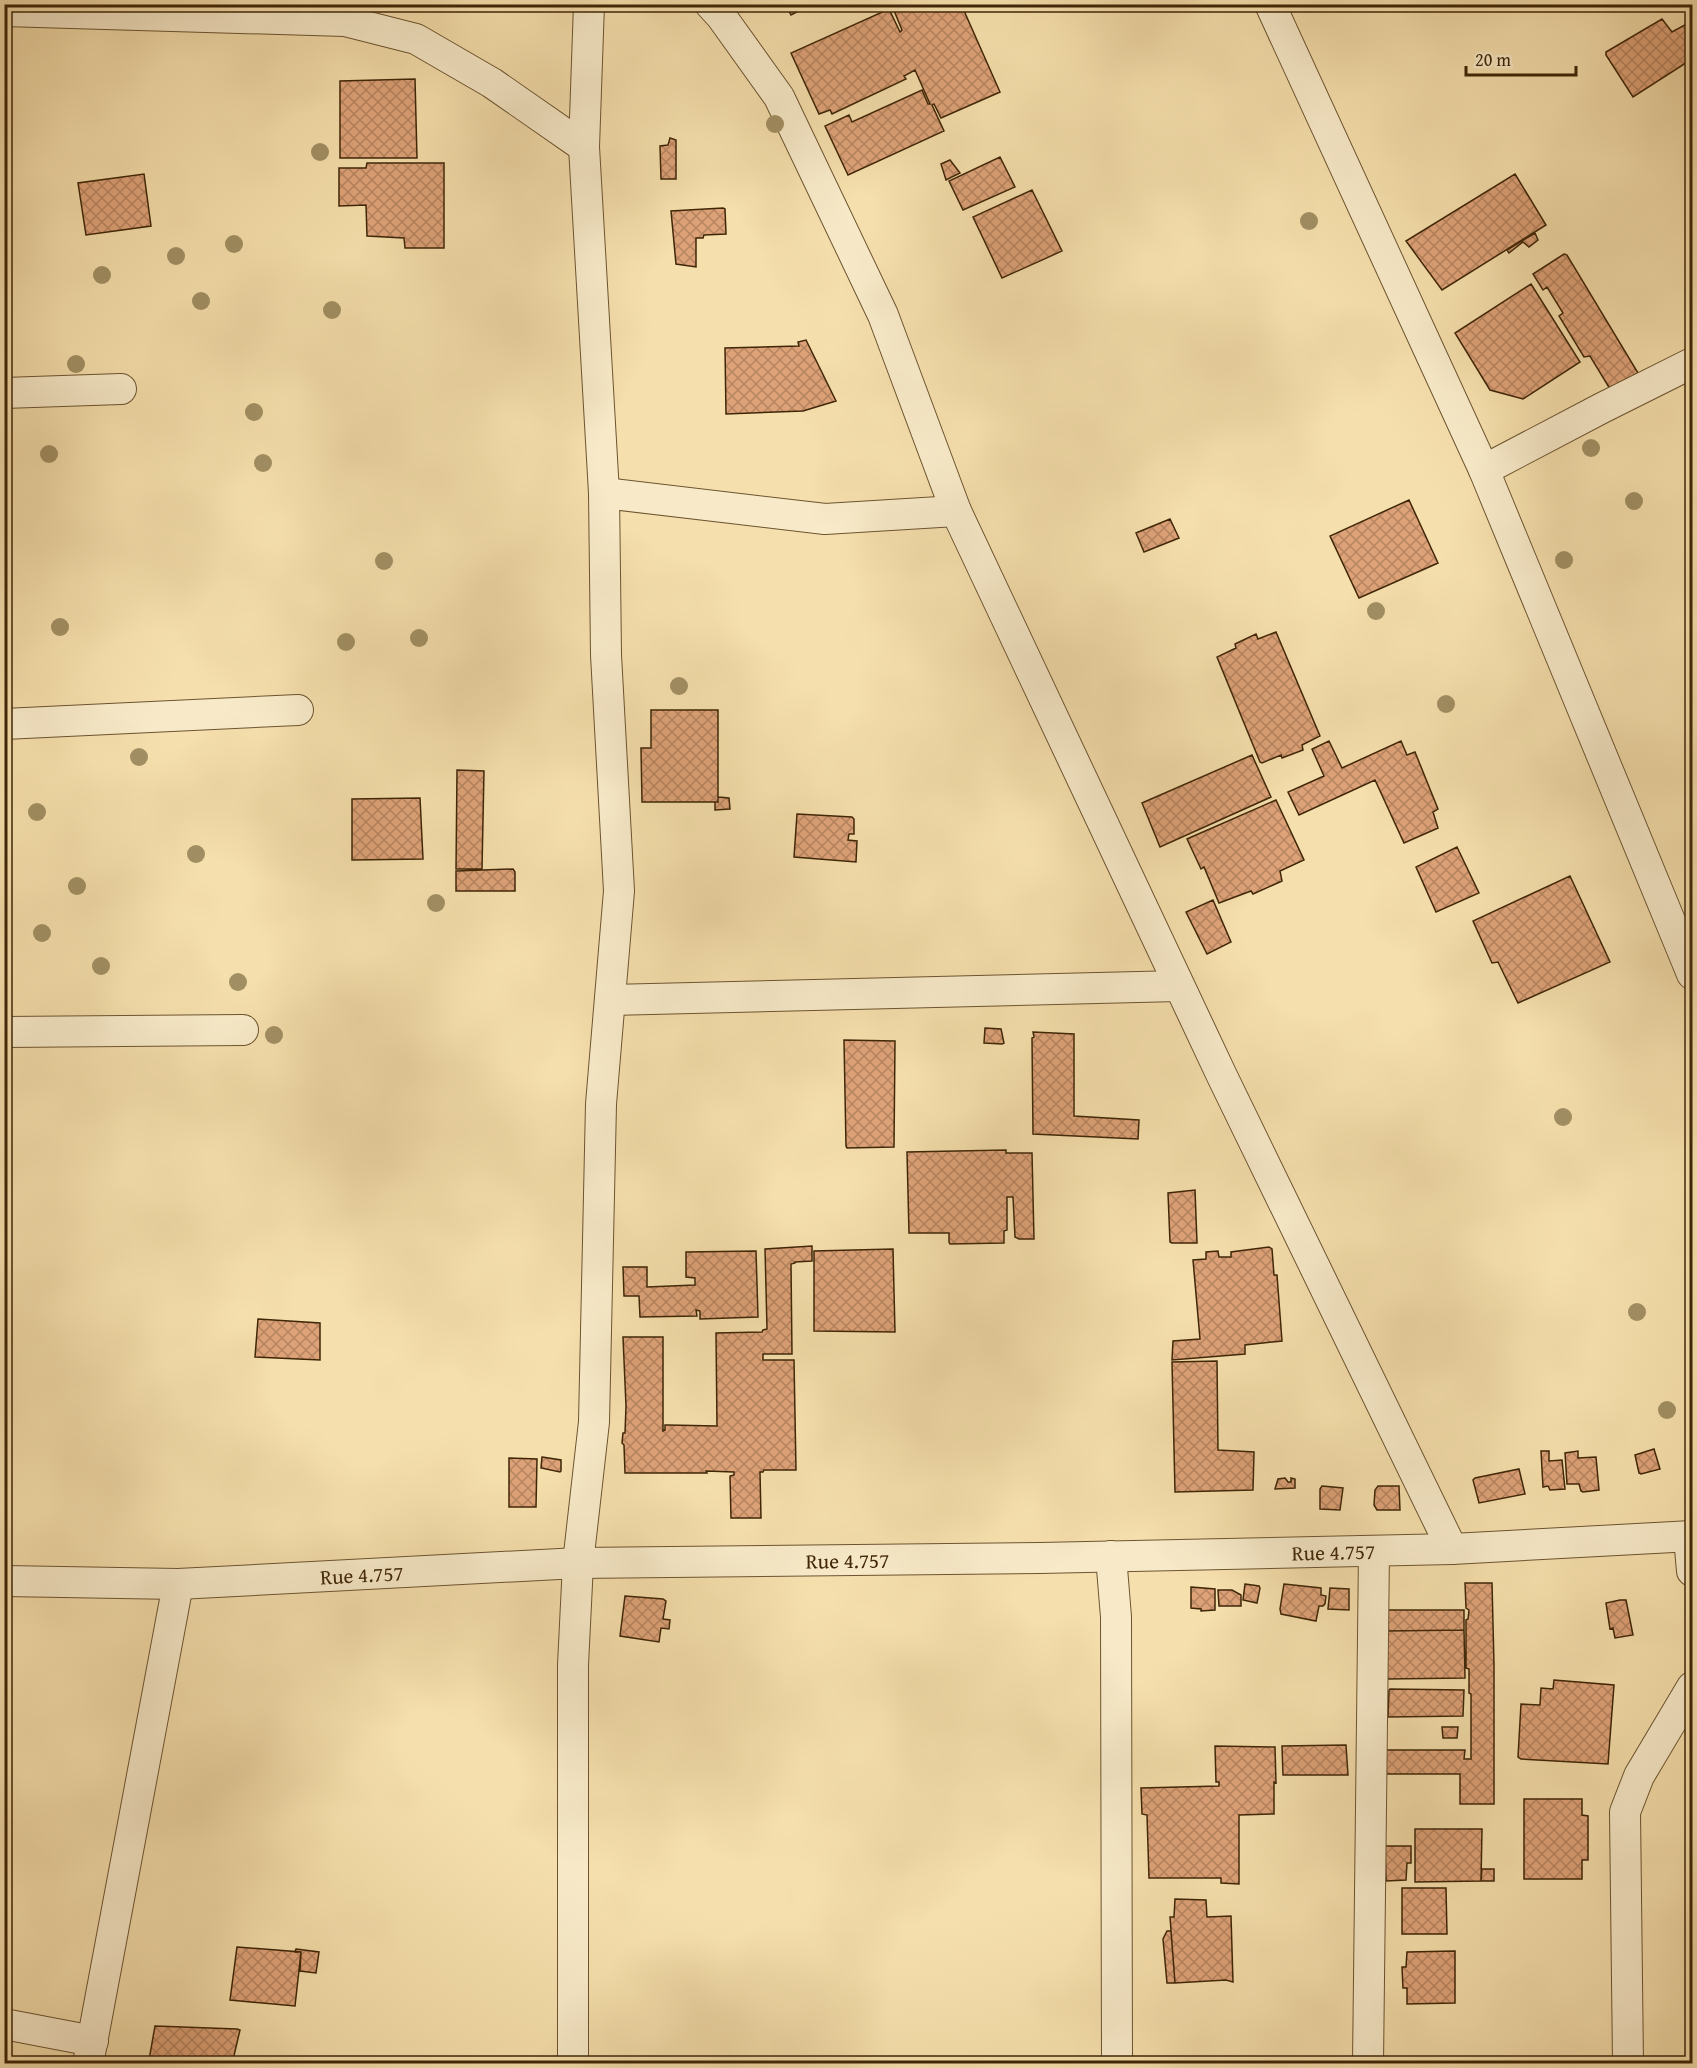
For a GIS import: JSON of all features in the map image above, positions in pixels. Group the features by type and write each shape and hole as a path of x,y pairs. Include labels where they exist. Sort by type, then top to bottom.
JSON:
{"street":[{"path":"573,2064 573,1665 578,1563 594,1422 601,1104 619,891 606,655 604,493 584,147 589,4"},
{"path":"710,4 779,97 883,315 956,511 1179,986 1452,1549"},
{"path":"1280,8 1484,470 1686,939 1692,974"},
{"path":"4,11 345,21 416,39 492,84 584,147"},
{"path":"1484,470 1692,363"},
{"path":"4,393 121,389"},
{"path":"604,493 825,519 956,511"},
{"path":"4,724 298,710"},
{"path":"610,1000 1179,986"},
{"path":"4,1032 243,1030"},
{"path":"1690,1536 1692,1571"},
{"name":"Rue 4.757","path":"4,1581 178,1584 578,1563 1374,1551 1690,1536"},
{"path":"1368,2064 1374,1551"},
{"path":"1111,1556 1116,1629 1117,2064"},
{"path":"4,2024 90,2052 178,1584"},
{"path":"1628,2064 1625,1812 1639,1776 1692,1687"}],"building":[{"path":"785,4 812,4 791,15"},
{"path":"901,4 961,4 1000,92 941,118 934,104 932,105 944,131 848,175 825,126 849,115 852,122 922,90 930,104 915,70 904,76 906,79 832,114 830,110 819,114 791,53 889,9 900,32 902,30 893,8"},
{"path":"1662,19 1672,32 1692,21 1692,59 1633,97 1606,52"},
{"path":"415,79 417,158 340,158 340,81"},
{"path":"670,138 676,140 676,179 661,179 660,146 668,145"},
{"path":"1000,157 1015,187 963,210 949,181"},
{"path":"950,160 960,173 946,180 941,164"},
{"path":"367,163 444,163 444,248 405,248 404,238 367,236 366,205 339,206 339,168 366,168"},
{"path":"144,174 151,226 86,235 78,183"},
{"path":"1515,174 1546,225 1442,290 1406,241"},
{"path":"1032,190 1062,251 1002,278 973,217"},
{"path":"725,209 726,234 704,235 703,238 696,238 696,267 676,264 671,211"},
{"path":"1535,233 1538,240 1529,247 1523,242 1509,253 1507,250"},
{"path":"1564,254 1567,255 1638,373 1610,389 1590,356 1584,357 1559,316 1563,313 1547,287 1543,290 1533,274"},
{"path":"1531,284 1580,362 1523,399 1490,390 1455,333"},
{"path":"806,340 836,401 803,411 726,414 725,348 799,346 798,342"},
{"path":"1409,500 1438,563 1359,598 1330,536"},
{"path":"1170,519 1179,538 1144,552 1136,533"},
{"path":"1276,632 1320,736 1302,745 1303,750 1282,758 1281,755 1262,763 1217,657 1236,648 1235,644 1256,634 1258,639"},
{"path":"651,710 718,710 718,802 642,802 641,748 651,748"},
{"path":"1329,741 1342,768 1401,741 1407,755 1415,752 1438,809 1433,812 1438,828 1404,843 1375,780 1299,815 1288,792 1324,776 1312,749"},
{"path":"1252,755 1271,797 1160,847 1142,803"},
{"path":"457,770 484,771 482,869 456,869"},
{"path":"718,797 729,798 730,809 715,810"},
{"path":"420,798 423,859 352,860 352,799"},
{"path":"1276,800 1304,860 1280,871 1282,881 1253,894 1251,891 1219,903 1204,867 1201,869 1187,839"},
{"path":"797,814 852,817 854,834 849,834 848,840 857,841 856,862 794,857"},
{"path":"1457,847 1479,893 1436,912 1416,867"},
{"path":"513,869 515,891 456,891 456,871"},
{"path":"1570,876 1610,962 1518,1003 1498,962 1492,963 1473,921"},
{"path":"1213,900 1231,942 1207,954 1186,912"},
{"path":"985,1028 1001,1029 1004,1043 984,1043"},
{"path":"1033,1032 1074,1034 1074,1116 1139,1120 1138,1139 1033,1134"},
{"path":"844,1040 895,1041 894,1147 847,1148 846,1146"},
{"path":"1006,1150 1006,1153 1032,1153 1034,1239 1015,1237 1013,1197 1007,1197 1007,1230 1004,1231 1004,1243 950,1244 949,1233 909,1233 907,1152"},
{"path":"1195,1190 1197,1243 1172,1243 1170,1242 1168,1193"},
{"path":"812,1246 812,1261 791,1264 792,1354 763,1354 763,1360 794,1360 796,1470 760,1472 761,1518 731,1518 730,1476 734,1475 734,1472 625,1473 622,1443 623,1433 625,1433 626,1406 623,1337 663,1337 663,1431 665,1425 717,1426 716,1333 762,1332 767,1329 765,1249"},
{"path":"1269,1247 1272,1249 1274,1275 1277,1275 1282,1341 1245,1345 1245,1354 1172,1360 1173,1341 1200,1339 1193,1260 1206,1259 1206,1252 1218,1251 1219,1257 1231,1257 1231,1252"},
{"path":"893,1249 895,1332 814,1331 814,1251"},
{"path":"756,1251 758,1317 700,1319 700,1311 696,1310 697,1316 640,1317 639,1296 624,1296 623,1267 647,1267 647,1287 695,1285 695,1278 686,1277 686,1252"},
{"path":"258,1319 320,1323 320,1360 255,1357"},
{"path":"1217,1361 1218,1450 1254,1452 1253,1490 1175,1492 1172,1362"},
{"path":"1654,1449 1660,1469 1639,1473 1635,1455"},
{"path":"1541,1451 1549,1451 1549,1461 1562,1460 1565,1489 1550,1490 1548,1486 1543,1487"},
{"path":"1578,1451 1578,1458 1596,1457 1599,1490 1583,1492 1579,1484 1567,1484 1565,1453"},
{"path":"542,1457 561,1460 561,1471 541,1468"},
{"path":"509,1458 537,1459 536,1507 509,1507"},
{"path":"1519,1469 1525,1494 1479,1503 1473,1480 1475,1478"},
{"path":"1285,1478 1288,1482 1291,1482 1291,1478 1295,1479 1295,1488 1275,1489 1278,1479"},
{"path":"1322,1486 1343,1488 1340,1510 1320,1509"},
{"path":"1378,1486 1399,1486 1400,1510 1377,1510 1374,1505 1375,1490"},
{"path":"1465,1583 1492,1583 1494,1804 1460,1804 1460,1774 1384,1774 1384,1750 1465,1750 1464,1759 1471,1759 1471,1694 1469,1693 1469,1669 1466,1668 1466,1620 1469,1610 1466,1608"},
{"path":"1245,1584 1259,1586 1257,1603 1243,1600"},
{"path":"1284,1584 1321,1588 1321,1595 1326,1596 1325,1604 1319,1606 1316,1621 1281,1614"},
{"path":"1191,1587 1215,1589 1215,1610 1201,1611 1201,1609 1191,1608"},
{"path":"1330,1588 1349,1589 1349,1610 1328,1609"},
{"path":"1218,1590 1232,1590 1241,1595 1241,1606 1219,1606"},
{"path":"625,1596 666,1601 663,1619 670,1620 669,1629 661,1628 659,1642 620,1636"},
{"path":"1626,1600 1633,1635 1615,1638 1613,1628 1610,1629 1606,1603"},
{"path":"1386,1610 1464,1610 1464,1630 1386,1631"},
{"path":"1464,1630 1465,1678 1387,1679 1386,1631"},
{"path":"1554,1680 1614,1685 1608,1764 1518,1757 1521,1704 1540,1705 1541,1688 1553,1689"},
{"path":"1390,1689 1464,1690 1463,1716 1388,1717"},
{"path":"1442,1727 1458,1727 1457,1738 1443,1738"},
{"path":"1346,1745 1348,1775 1283,1775 1282,1746"},
{"path":"1215,1746 1275,1747 1274,1814 1239,1815 1239,1884 1221,1883 1221,1878 1149,1878 1147,1815 1142,1814 1141,1788 1219,1786 1219,1782 1216,1782"},
{"path":"1524,1799 1582,1799 1582,1815 1588,1816 1588,1860 1582,1860 1582,1879 1524,1879"},
{"path":"1415,1829 1482,1829 1481,1881 1415,1882"},
{"path":"1385,1846 1411,1846 1411,1863 1407,1863 1406,1880 1386,1881"},
{"path":"1482,1869 1494,1869 1494,1881 1481,1881"},
{"path":"1402,1888 1446,1888 1447,1934 1402,1934"},
{"path":"1175,1899 1206,1900 1207,1917 1231,1916 1233,1982 1226,1980 1175,1983 1170,1917 1174,1917"},
{"path":"1167,1931 1171,1931 1175,1983 1167,1983 1163,1939"},
{"path":"237,1947 301,1952 295,2006 230,2000"},
{"path":"296,1949 319,1952 316,1973 300,1971 301,1952 295,1952"},
{"path":"1455,1951 1455,2003 1407,2004 1407,1988 1403,1988 1402,1967 1406,1967 1407,1952"},
{"path":"155,2026 240,2030 232,2064 149,2060"}]}
